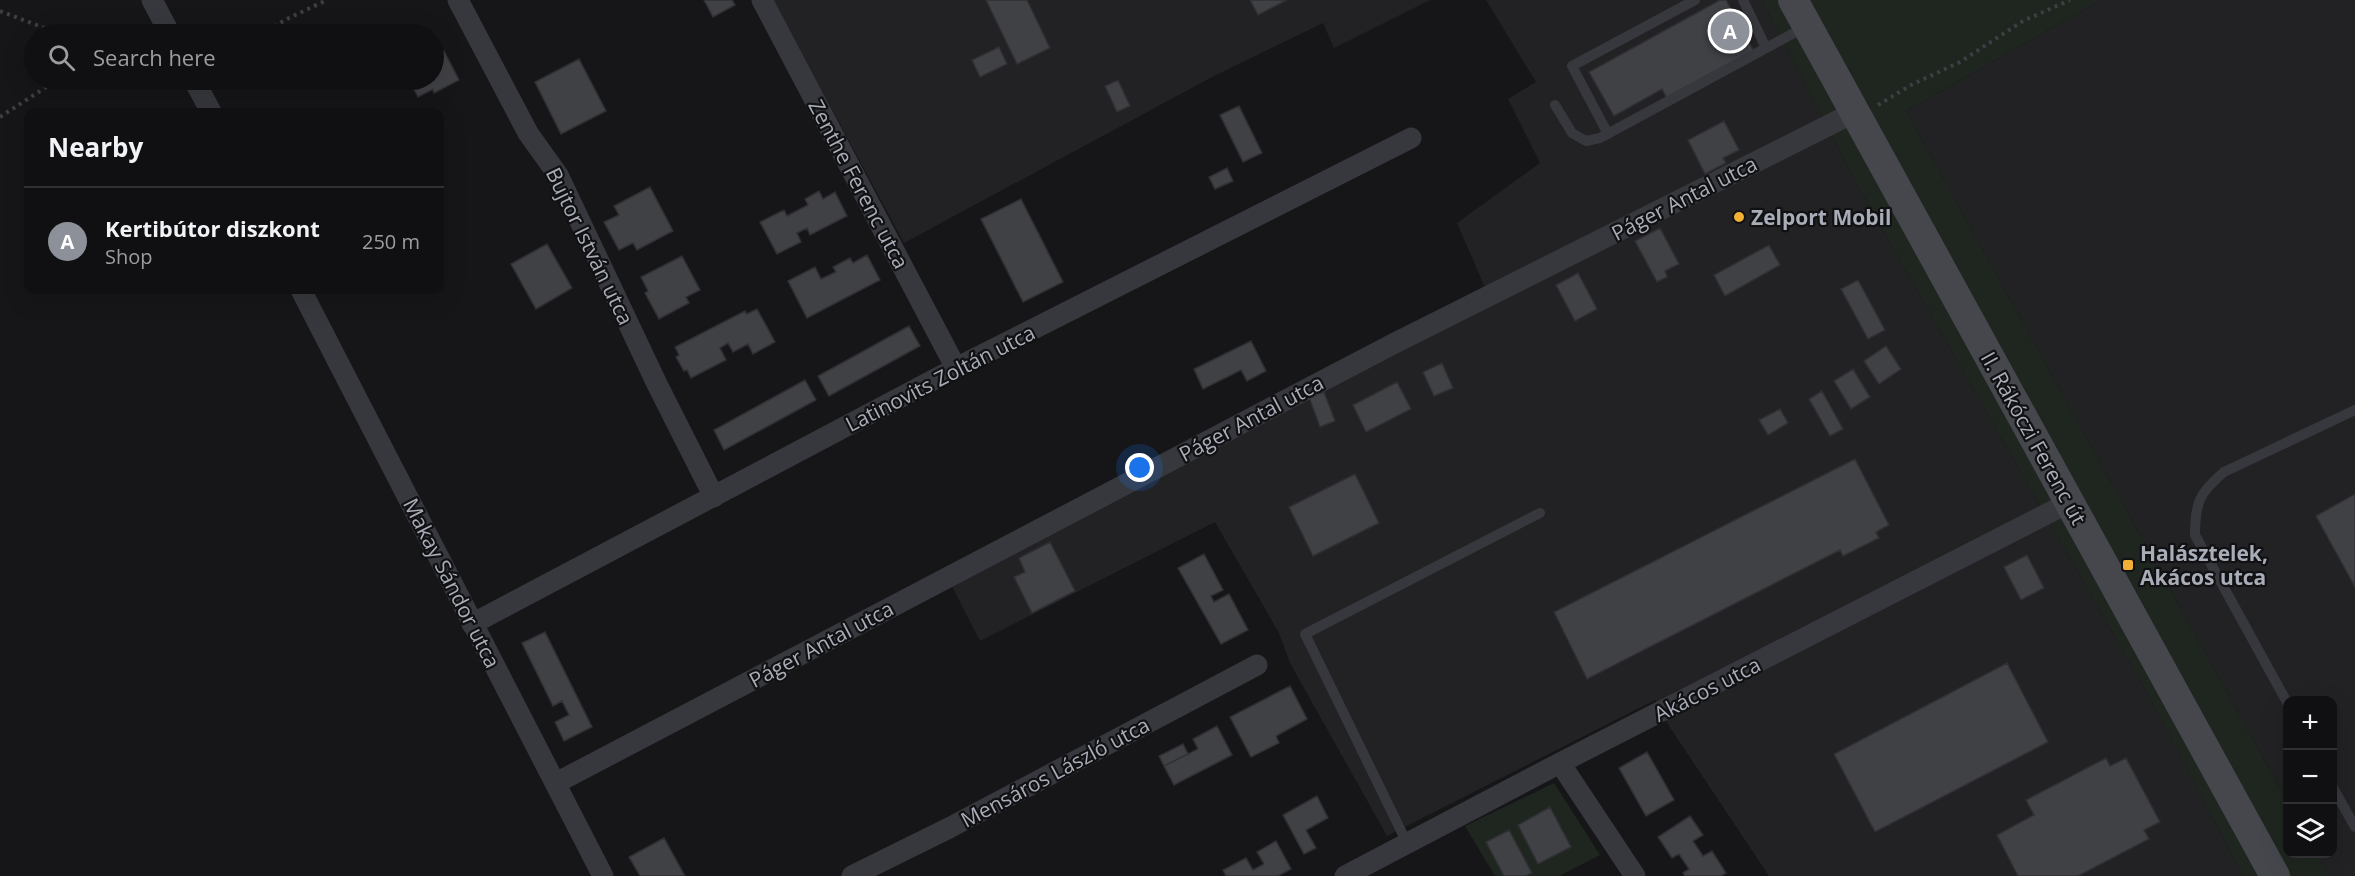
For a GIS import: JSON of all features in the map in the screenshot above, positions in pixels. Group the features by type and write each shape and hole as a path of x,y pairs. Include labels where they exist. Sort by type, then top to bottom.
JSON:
{"main road":[{"name":"II. Rákóczi Ferenc út","path":"1800,13 2275,876"}],"street":[{"path":"152,0 165,24"},
{"name":"Bujtor István utca","path":"458,0 528,133 558,175 657,384 714,496"},
{"name":"Zenthe Ferenc utca","path":"762,0 956,368"},
{"path":"199,90 209,108"},
{"name":"Páger Antal utca","path":"556,783 1391,345 1856,114"},
{"name":"Latinovits Zoltán utca","path":"472,624 956,368 1411,138"},
{"name":"Makay Sándor utca","path":"303,294 603,876"},
{"name":"Akácos utca","path":"1345,876 1560,763 2070,502"},
{"name":"Mensáros László utca","path":"852,876 949,828 1257,665"},
{"path":"1560,763 1635,876"}],"lane":[{"path":"1608,134 1572,66 1695,0"},
{"path":"1743,0 1766,48"},
{"path":"1555,105 1572,133 1586,141 1608,134 1766,48 1800,13"},
{"path":"2284,696 2195,535 2195,509 2207,485 2224,472 2355,410"},
{"path":"1407,843 1305,634 1540,513"},
{"path":"2337,795 2355,827"}],"path":[{"path":"278,24 327,0"},
{"path":"1856,114 1960,62 2023,21 2070,0"},
{"path":"0,11 34,24"},
{"path":"0,117 42,90"}],"shaded area":[{"path":"773,0 1430,0 1334,48 1323,23 1214,76 904,243"},
{"path":"1486,0 1762,0 1855,181 2150,698 2243,876 1769,876 1669,726 1655,700 1387,836 1290,663 1279,633 1215,522 980,641 943,569 1487,292 1457,223 1540,163 1508,99 1536,82"},
{"path":"1762,0 2101,0 1906,111 2283,794 2283,858 2319,858 2329,876 2243,876 2150,698 1855,181"},
{"path":"2101,0 2355,0 2355,876 2329,876 2319,858 2337,858 2337,696 2283,696 2283,794 1906,111"},
{"path":"1554,783 1600,855 1559,876 1495,876 1465,826"}],"building":[{"path":"704,0 732,0 735,5 713,17"},
{"path":"986,0 1027,0 1050,48 1017,64"},
{"path":"1250,0 1287,0 1258,15"},
{"path":"1720,0 1726,0 1755,53 1668,100 1662,89 1614,116 1589,72"},
{"path":"999,47 1007,64 980,77 972,60"},
{"path":"444,51 459,80 444,88"},
{"path":"579,59 606,111 561,134 535,82"},
{"path":"1118,80 1130,106 1117,112 1105,86"},
{"path":"414,90 431,90 418,97"},
{"path":"1239,106 1262,153 1243,162 1220,115"},
{"path":"1724,121 1739,150 1723,158 1726,163 1705,174 1688,140"},
{"path":"1227,168 1233,181 1215,189 1209,177"},
{"path":"650,187 673,231 637,250 633,243 619,250 604,222 619,215 614,206"},
{"path":"819,191 823,199 835,192 847,216 810,235 807,228 797,233 801,242 777,254 760,222 784,210 787,216 808,205 805,199"},
{"path":"1021,199 1063,282 1023,302 981,219"},
{"path":"1660,228 1679,264 1665,271 1667,277 1657,282 1635,241"},
{"path":"547,244 572,288 536,309 511,264"},
{"path":"1769,245 1780,265 1725,296 1714,275"},
{"path":"867,255 880,280 807,318 788,281 815,267 821,279 836,272 833,267 850,258 853,263"},
{"path":"682,256 700,290 686,297 689,303 659,319 645,293 648,291 641,277"},
{"path":"1578,273 1597,309 1575,321 1556,285"},
{"path":"1858,280 1885,330 1868,339 1841,289"},
{"path":"757,309 775,342 753,354 748,344 733,352 728,343 720,348 726,360 691,378 687,370 684,371 676,357 679,355 675,347 745,311 747,314"},
{"path":"909,326 920,346 829,396 818,376"},
{"path":"1251,341 1266,371 1247,381 1241,370 1203,389 1194,369"},
{"path":"1886,346 1901,369 1879,384 1864,361"},
{"path":"1442,363 1453,388 1434,396 1423,372"},
{"path":"1853,369 1870,397 1851,409 1834,381"},
{"path":"805,380 816,400 724,450 714,430"},
{"path":"1397,382 1411,409 1366,432 1353,405"},
{"path":"1822,391 1843,429 1830,436 1809,399"},
{"path":"1324,392 1335,421 1320,427 1309,397"},
{"path":"1780,409 1788,423 1768,435 1759,420"},
{"path":"1855,459 1889,525 1876,532 1879,538 1843,556 1840,550 1587,679 1554,612"},
{"path":"1355,474 1379,523 1313,556 1289,507"},
{"path":"2355,494 2355,587 2316,516"},
{"path":"1050,542 1075,591 1032,613 1014,577 1025,572 1019,558"},
{"path":"1204,554 1223,590 1211,596 1214,602 1229,594 1248,630 1221,644 1178,568"},
{"path":"2027,555 2044,588 2021,600 2004,567"},
{"path":"545,632 592,727 564,741 555,722 569,715 562,701 553,706 522,643"},
{"path":"2007,663 2048,742 1875,832 1834,754"},
{"path":"1290,686 1307,719 1276,736 1279,743 1251,757 1230,717"},
{"path":"1217,726 1232,755 1174,785 1164,766 1198,749 1193,739"},
{"path":"1183,744 1188,754 1164,766 1159,756"},
{"path":"1647,752 1674,800 1646,816 1619,768"},
{"path":"2106,758 2110,766 2126,758 2160,822 2144,830 2149,839 2078,876 2018,876 1997,835 2034,815 2026,800"},
{"path":"1317,796 1328,818 1306,830 1316,848 1304,854 1283,815"},
{"path":"1550,807 1571,847 1538,864 1518,825"},
{"path":"1690,816 1703,835 1693,841 1703,856 1712,851 1726,873 1721,876 1685,876 1683,873 1689,869 1679,854 1672,858 1658,837"},
{"path":"1509,830 1532,873 1526,876 1504,876 1486,842"},
{"path":"664,838 685,876 640,876 629,857"},
{"path":"1276,841 1291,869 1278,876 1226,876 1223,870 1246,858 1253,870 1264,864 1257,852"}],"place":[{"name":"Kertibútor diszkont","path":"1730,31"},
{"name":"Zelport Mobil","path":"1739,217"},
{"name":"Halásztelek, Akácos utca","path":"2128,565"}]}
